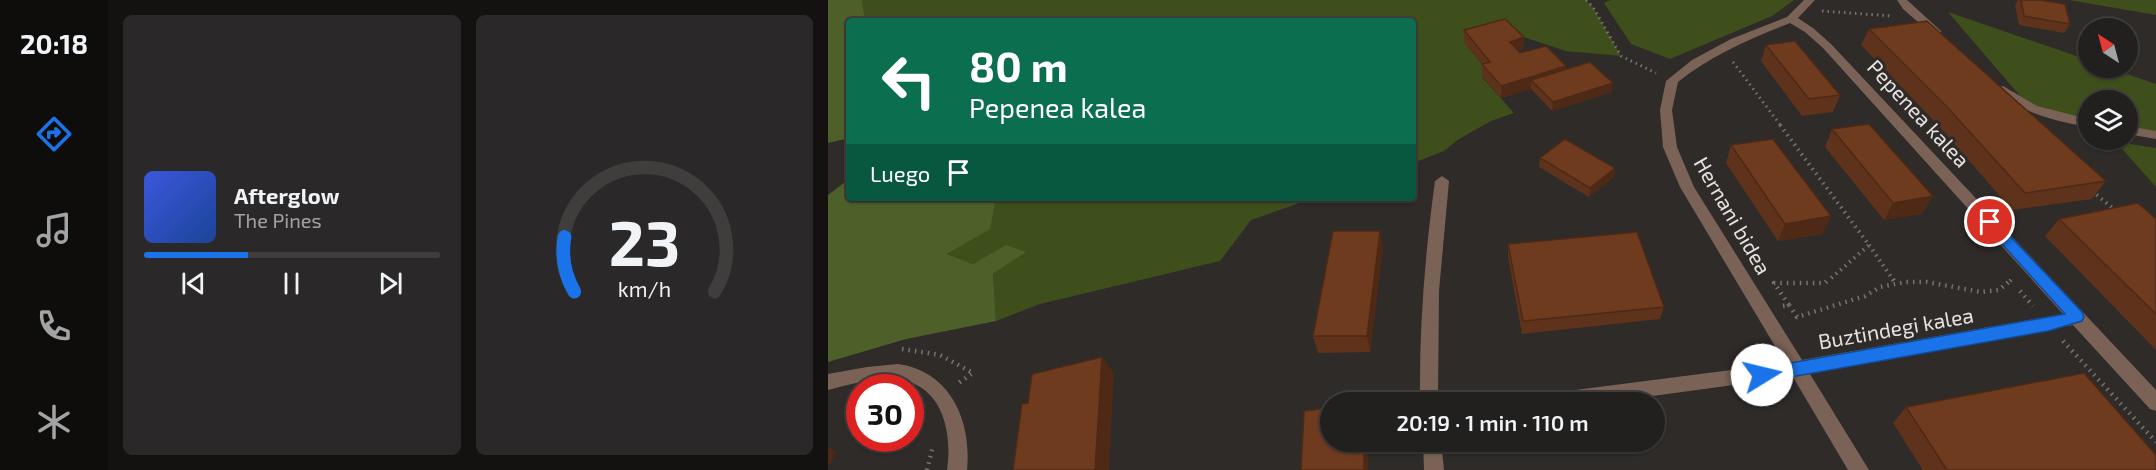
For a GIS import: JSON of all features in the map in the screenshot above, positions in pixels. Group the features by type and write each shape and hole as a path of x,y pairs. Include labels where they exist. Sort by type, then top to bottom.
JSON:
{"street":[{"path":"1672,81 1696,62 1735,41 1791,19 1810,0"},
{"path":"1902,0 1949,44"},
{"name":"Pepenea kalea","path":"1791,19 1809,30 1827,46 2156,403"},
{"path":"1991,80 2016,102 2048,116 2078,121"},
{"name":"Hernani bidea","path":"1672,81 1666,110 1670,147 1687,187 1858,470"},
{"path":"2138,132 2156,135"},
{"path":"1429,392 1432,283 1442,181"},
{"name":"Buztindegi kalea","path":"1621,392 1798,369 2077,317"},
{"path":"828,382 850,376 906,373 937,388 956,420 959,459 957,470"},
{"path":"1433,452 1434,470"}],"path":[{"path":"1586,0 1593,7 1621,56 1672,81"},
{"path":"1728,56 1896,284"},
{"path":"1869,245 1825,283 1774,283 1797,317 1865,296 1880,287 1896,284 1927,282 1982,292 1999,290 2010,278 2037,273"},
{"path":"1761,309 1789,305"},
{"path":"2048,324 2156,442"}],"green space":[{"path":"828,0 862,0 865,18 846,18 846,139 828,143"},
{"path":"862,0 1586,0 1593,7 1621,56 1566,51 1505,31 1464,42 1490,74 1482,77 1514,113 1491,121 1459,139 1444,151 1416,162 1416,18 865,18"},
{"path":"1611,0 1794,0 1772,16 1670,59 1631,44 1604,3"},
{"path":"2069,0 2156,0 2156,15"},
{"path":"1948,12 2078,57 2078,78 2138,78 2156,84 2156,135 2138,132 2138,90 2078,90 2078,120 2027,104"},
{"path":"2138,145 2156,148 2156,187 2123,150 2138,150"},
{"path":"846,181 846,201 995,201 990,229 947,254 973,264 1006,245 1026,252 993,274 996,321 906,339 828,362 828,195"},
{"path":"995,201 1305,201 1251,220 1220,261 1040,304 996,321 993,274 1025,252 1006,246 973,264 947,254 989,229"}],"building":[{"path":"2021,0 2065,4 2070,24 2024,16"},
{"path":"1505,19 1524,37 1510,42 1520,53 1546,46 1566,66 1501,86 1482,64 1490,62 1464,30"},
{"path":"1927,21 2106,181 2025,193 1948,108 1869,29"},
{"path":"1795,41 1840,95 1809,99 1766,45"},
{"path":"1590,62 1613,83 1553,102 1531,80"},
{"path":"1869,124 1933,196 1893,203 1832,129"},
{"path":"1565,139 1615,168 1590,188 1540,158"},
{"path":"1773,139 1831,216 1785,224 1731,145"},
{"path":"2138,203 2156,219 2156,314 2059,219"},
{"path":"1333,231 1380,231 1367,336 1313,336"},
{"path":"1637,232 1664,307 1523,321 1508,244"},
{"path":"1102,357 1095,470 1013,470 1022,404 1028,403 1032,374"},
{"path":"2084,373 2156,455 2156,470 1947,470 1906,407"},
{"path":"1320,409 1320,452 1364,452 1364,470 1301,470 1304,411"}],"route":[{"path":"1762,375 2077,317 1990,222"}]}
